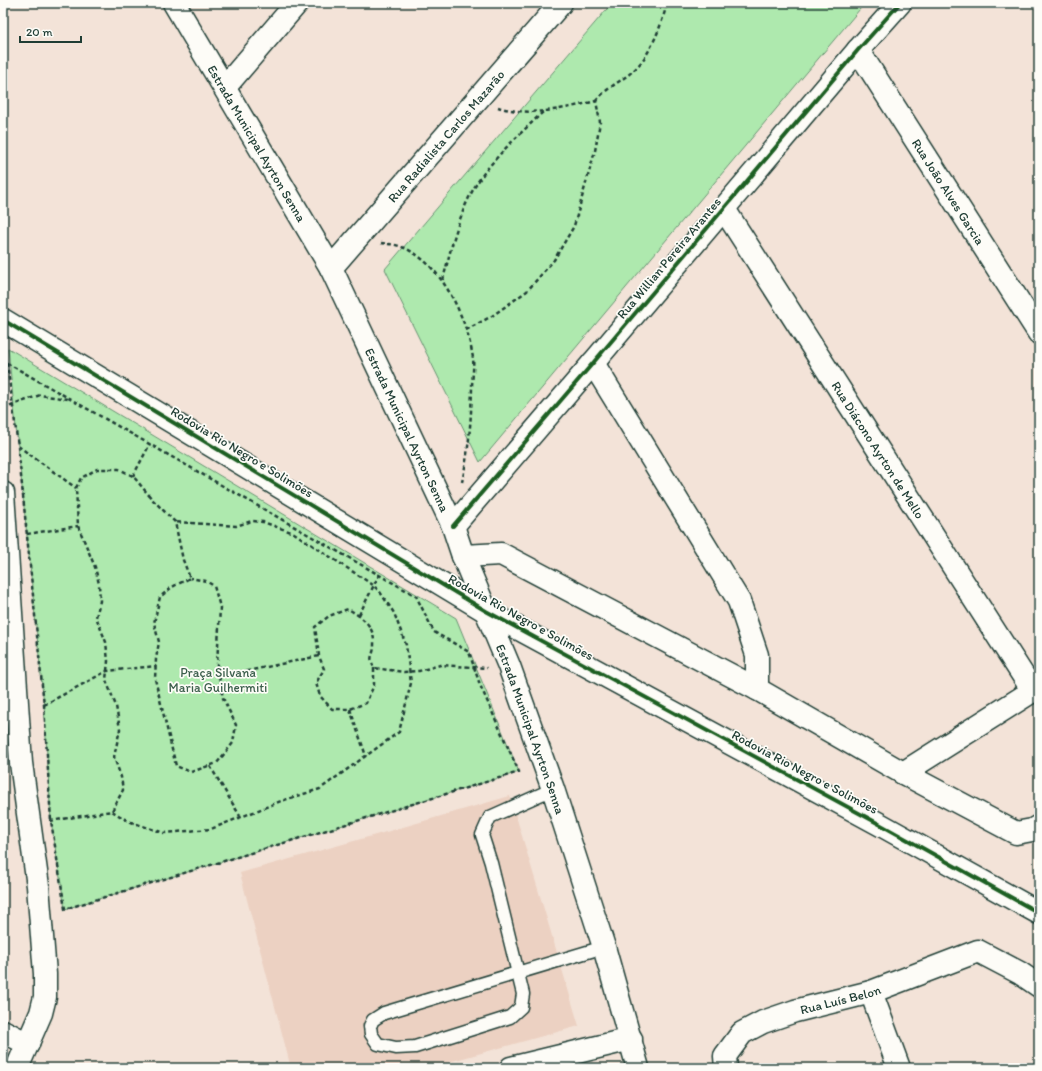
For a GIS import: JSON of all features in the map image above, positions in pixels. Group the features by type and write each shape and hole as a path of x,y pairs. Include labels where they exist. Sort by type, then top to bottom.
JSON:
{"street":[{"name":"Estrada Municipal Ayrton Senna","path":"174,3 331,268 453,526 463,556 509,666 553,789 604,947 631,1038 638,1068"},
{"path":"225,87 297,3"},
{"name":"Rua Radialista Carlos Mazarão","path":"331,268 561,3"},
{"name":"Rua Willian Pereira Arantes","path":"453,526 858,50 900,3"},
{"name":"Rua João Alves Garcia","path":"858,50 1039,333"},
{"name":"Rua Diácono Ayrton de Mello","path":"724,209 1036,689"},
{"name":"Rodovia Rio Negro e Solimões","path":"3,320 486,611 1039,913"},
{"path":"593,363 739,601 757,656 757,689"},
{"path":"3,493 12,765 38,886 45,974 45,997 28,1044 17,1068"},
{"path":"463,556 501,554 757,689 903,773 1016,833 1032,830 1039,826"},
{"path":"903,773 1036,689"},
{"name":"Rua Luís Belon","path":"726,1068 725,1056 742,1033 763,1022 795,1011 871,992 978,951 1020,972 1039,986"},
{"path":"871,992 899,1068"},
{"path":"3,1031 28,1044"},
{"path":"511,1068 631,1038"}],"lane":[{"path":"553,789 490,817 482,835 491,863 518,974 523,994 521,1007 510,1017 415,1047 396,1048 378,1044 371,1034 370,1026 373,1020 384,1013 518,974 604,947"}],"path":[{"path":"481,95 493,106 511,111 544,112 570,108 596,101 605,91 636,68 649,50 667,3"},
{"path":"466,330 492,316 527,291 554,260 574,226 595,151 600,122 596,101"},
{"path":"443,281 463,212 477,183 501,153 544,112"},
{"path":"357,238 400,246 414,254 443,281 466,330 473,359 471,429 461,489"},
{"path":"7,363 416,596 434,632 469,652 480,686 519,772 65,909 51,821 44,705 13,405 7,363"},
{"path":"3,407 40,395 70,399"},
{"path":"133,476 150,444"},
{"path":"18,446 76,488"},
{"path":"112,811 122,790 121,777 114,757 120,729 116,706 106,680 106,642 96,617 100,601 99,584 95,567 78,526 76,488 81,478 97,470 119,469 133,476 152,499 175,522 183,560 190,578"},
{"path":"51,821 112,811 128,821 164,833 211,829 240,816 320,789 399,732 411,683 406,645 394,613 380,592 373,585 294,533 263,522 252,521 236,526 211,526 175,522"},
{"path":"27,534 78,526"},
{"path":"359,615 373,585 380,575"},
{"path":"190,578 206,581 214,586 220,607 217,665 223,698 236,725 233,743 217,763 191,772 176,766 155,679 156,666 159,642 154,623 160,597 172,587 190,578"},
{"path":"348,609 359,615 364,618 371,629 374,644 370,659 374,668 374,684 366,703 350,709 332,709 320,696 316,683 324,669 319,656 315,627 329,616 348,609"},
{"path":"219,677 319,656"},
{"path":"374,668 410,672 440,665 475,669 509,666"},
{"path":"44,705 107,670 156,666"},
{"path":"350,709 366,756"},
{"path":"210,766 240,816"}],"shaded area":[{"path":"510,796 579,1026 427,1068 291,1068 240,873"}],"green space":[{"path":"612,3 865,3 480,462 385,269"},
{"name":"Praça Silvana Maria Guilhermiti","path":"8,348 456,618 519,772 65,909 51,821 44,705"}],"cycle path":[{"path":"453,526 858,50 900,3"},
{"path":"3,320 486,611 881,825 1039,913"}]}
